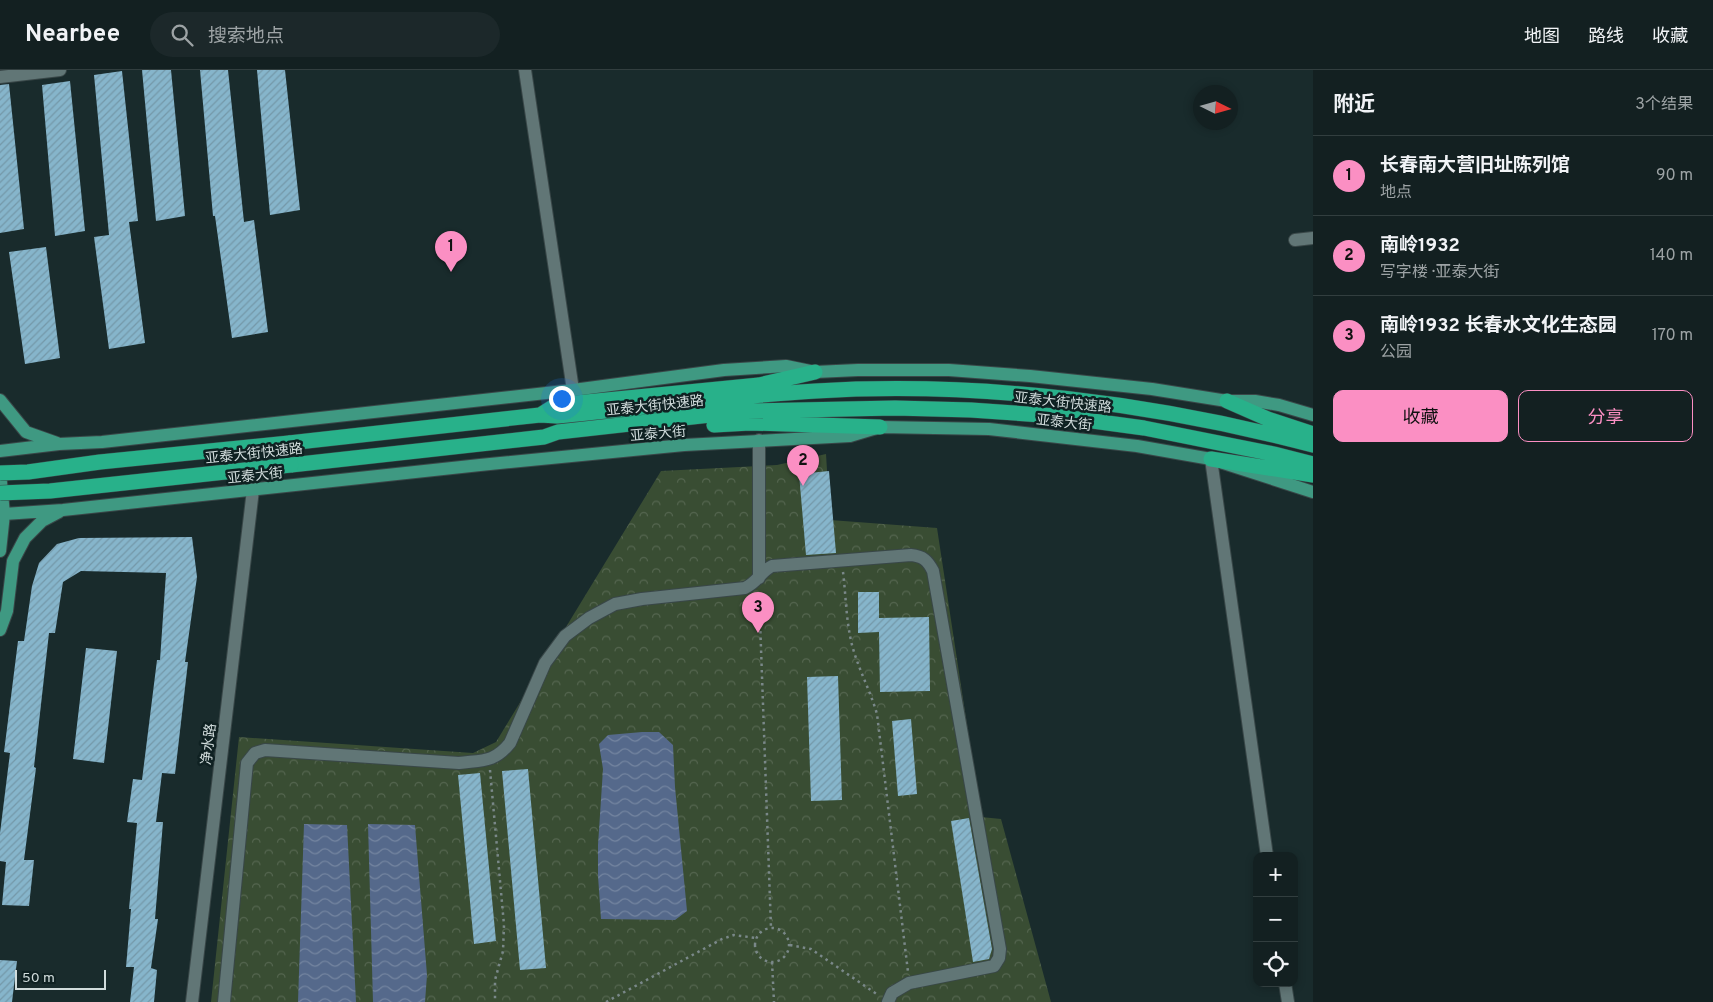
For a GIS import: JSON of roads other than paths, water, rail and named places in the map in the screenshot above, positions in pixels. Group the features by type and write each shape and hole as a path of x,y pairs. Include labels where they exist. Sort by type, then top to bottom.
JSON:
{"highway":[{"path":"540,415 556,405 759,385 815,372"},
{"name":"亚泰大街快速路","path":"0,472 28,472 100,462 540,415 557,416 816,391 977,391 1096,402 1252,430 1313,445"},
{"path":"1227,401 1313,434"},
{"name":"亚泰大街快速路","path":"0,493 50,491 291,465 544,437 558,432 746,411 842,408 945,408 1111,423 1200,438 1313,464"},
{"path":"544,437 560,442 736,423 880,426"},
{"path":"1211,459 1313,475"}],"main road":[{"path":"0,451 59,444 102,442 573,390 654,378 786,366 815,372 949,370 1022,375 1152,389 1227,401 1263,402 1313,416"},
{"path":"0,400 26,432 59,444"},
{"name":"亚泰大街","path":"2,513 63,510 684,445 850,436 880,426 989,429 1128,445 1211,459 1313,492"},
{"path":"0,472 2,513 0,551"},
{"path":"0,630 7,611 13,561 25,538 42,520 63,510"}],"street":[{"path":"0,77 60,70"},
{"path":"525,70 573,390"},
{"path":"1295,240 1313,238"},
{"path":"759,440 759,578"},
{"path":"1211,459 1266,852"},
{"name":"净水路","path":"192,1002 253,490"},
{"path":"224,1002 247,763 255,753 265,750 459,762 488,760 501,755 510,744 546,663 565,636 589,618 616,604 642,599 745,588 753,584 765,570 772,566 911,555 920,556 928,562 933,571 1000,949 999,958 994,966 910,983 884,999"},
{"path":"1286,987 1288,1002"}],"water":[{"path":"659,732 673,745 675,787 687,911 675,920 601,919 598,845 603,769 599,744 608,735"},
{"path":"304,824 347,825 356,1002 298,1002"},
{"path":"368,824 415,825 427,975 425,1002 373,1002"}],"place":[{"name":"长春南大营旧址陈列馆","path":"451,272"},
{"name":"南岭1932","path":"803,486"},
{"name":"南岭1932 长春水文化生态园","path":"758,633"}]}
